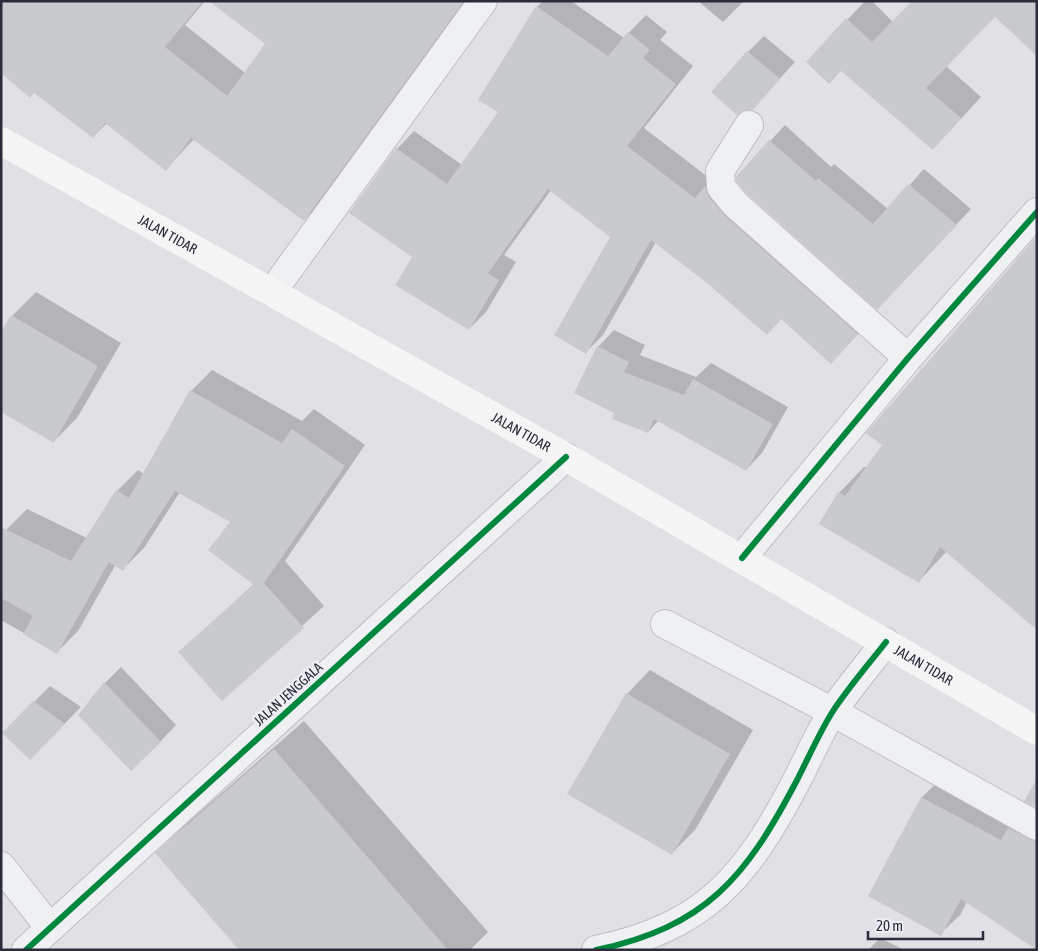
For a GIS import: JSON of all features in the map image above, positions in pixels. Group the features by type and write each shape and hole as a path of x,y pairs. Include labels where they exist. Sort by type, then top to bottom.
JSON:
{"main road":[{"name":"JALAN TIDAR","path":"1,141 566,457 1037,731"}],"street":[{"path":"272,292 483,1"},
{"path":"749,125 720,171 721,187 735,204 908,358"},
{"path":"742,558 908,358 1037,212"},
{"name":"JALAN JENGGALA","path":"26,950 566,457"},
{"path":"665,624 833,712 1037,826"},
{"path":"596,950 662,931 710,902 749,862 782,808 833,712 886,642"},
{"path":"1,866 50,928"}],"building":[{"path":"1,1 203,1 165,47 227,96 265,44 209,1 464,1 304,221 191,138 166,171 105,123 93,138 34,93 30,98 1,73"},
{"path":"912,1 1037,1 1037,56 995,17 926,88 961,118 933,150 841,71 829,84 806,62 846,18 872,42"},
{"path":"536,6 608,56 628,32 650,50 643,58 676,84 627,146 695,198 705,186 709,197 725,216 858,334 831,364 781,319 767,335 707,283 651,240 586,354 554,335 610,237 548,189 488,273 499,280 469,330 395,285 412,257 349,213 396,148 447,184 498,112 478,100"},
{"path":"747,51 780,79 753,110 742,111 737,115 711,92"},
{"path":"769,140 816,181 818,178 873,224 908,184 957,225 877,310 746,193 736,181 736,177"},
{"path":"1037,236 1037,630 940,547 919,583 819,524 838,492 845,496 882,445 866,433"},
{"path":"11,315 98,366 54,443 1,412 1,332"},
{"path":"597,346 629,362 624,372 684,395 693,379 773,424 746,471 654,419 648,433 612,419 614,413 574,393"},
{"path":"190,390 282,443 292,429 345,466 264,583 304,628 222,701 178,652 254,585 208,550 230,522 175,491 123,571 109,562 57,654 23,634 33,616 1,598 1,527 71,561 116,490 129,498"},
{"path":"104,682 161,742 131,771 78,715"},
{"path":"626,693 730,754 672,855 567,794"},
{"path":"33,701 65,724 30,760 2,733"},
{"path":"274,749 448,950 239,950 155,853"},
{"path":"1037,779 1037,808 1024,801"},
{"path":"921,797 1001,840 1008,828 1037,842 1037,950 961,899 941,936 868,896"}],"cycle path":[{"path":"742,558 908,358 1037,212"},
{"path":"26,950 566,457"},
{"path":"596,950 634,940 667,927 694,912 718,893 740,871 778,816 833,711 886,642"}]}
